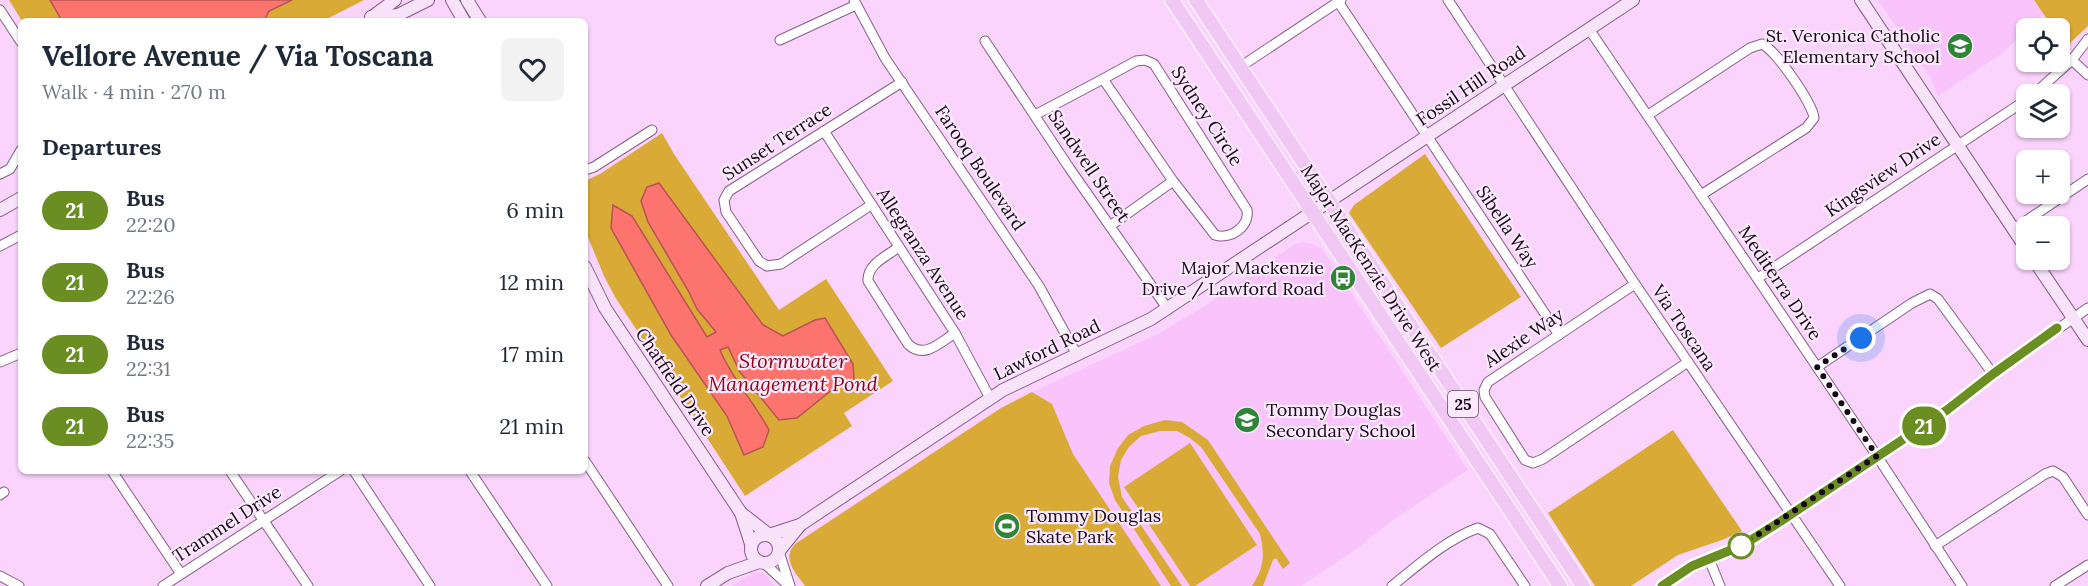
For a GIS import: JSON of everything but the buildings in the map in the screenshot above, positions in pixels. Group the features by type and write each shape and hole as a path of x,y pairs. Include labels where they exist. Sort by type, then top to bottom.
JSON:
{"main road":[{"name":"Major MacKenzie Drive West","path":"1172,0 1560,586"},
{"name":"Major MacKenzie Drive West","path":"1196,0 1246,63 1329,202 1583,586"}],"street":[{"path":"369,18 395,0"},
{"path":"376,18 398,15 428,0"},
{"path":"452,0 462,18"},
{"path":"467,0 478,18"},
{"name":"Via Toscana","path":"1448,0 1635,284 1840,586"},
{"name":"Fossil Hill Road","path":"1312,212 1633,0"},
{"path":"1861,0 2016,232"},
{"path":"1246,63 1339,1"},
{"name":"Sibella Way","path":"1339,1 1559,334"},
{"path":"780,40 855,2"},
{"name":"Farooq Boulevard","path":"855,2 869,31 902,82 1040,286 1077,355"},
{"path":"1,14 18,38"},
{"name":"Mediterra Drive","path":"1589,29 1758,278 1962,586"},
{"path":"2045,84 2072,60 2088,39"},
{"name":"Sandwell Street","path":"985,41 1167,308"},
{"path":"1647,115 1750,48 1762,44 1772,51 1810,106 1814,118 1806,128 1701,195"},
{"name":"Sydney Circle","path":"1145,60 1154,64 1247,210 1246,222 1230,235 1220,237 1215,235 1173,181 1103,79 1136,61 1145,60"},
{"path":"2072,60 2088,75"},
{"path":"1035,115 1103,79"},
{"name":"Sunset Terrace","path":"871,205 781,264 767,266 759,261 726,212 724,200 729,191 902,82"},
{"name":"Kingsview Drive","path":"1758,278 2016,107"},
{"path":"588,169 652,130"},
{"name":"Allegranza Avenue","path":"824,131 955,333 990,398"},
{"path":"0,174 10,169 18,155"},
{"path":"2014,229 2088,179"},
{"path":"1110,226 1173,181"},
{"path":"0,210 18,200"},
{"name":"Lawford Road","path":"769,535 800,525 990,398 1137,326 1312,212"},
{"path":"0,246 18,237"},
{"path":"899,247 872,266 867,276 908,345 916,351 925,351 955,333"},
{"path":"2041,270 2088,340"},
{"name":"Chatfield Drive","path":"588,278 605,308 741,513 751,545"},
{"name":"Alexie Way","path":"1635,284 1488,382 1484,390 1485,397 1525,459 1533,463 1543,459 1688,362"},
{"path":"1817,367 1911,303 1930,294 1938,299 1993,374"},
{"path":"1662,586 1684,570 1743,545 1791,514 1947,410 1993,374 2088,308"},
{"path":"0,362 18,354"},
{"path":"588,466 668,586"},
{"path":"1935,546 2053,471 2063,477 2088,515"},
{"path":"114,474 181,574"},
{"path":"232,474 308,586"},
{"name":"Trammel Drive","path":"162,586 335,474"},
{"path":"356,474 430,586"},
{"path":"472,474 547,586"},
{"name":"Chatfield Drive","path":"741,513 769,535"},
{"name":"Lawford Road","path":"779,551 800,525"},
{"path":"1392,586 1466,532 1478,528 1490,534 1525,586"},
{"path":"728,573 757,536 769,535 777,540 790,586"},
{"path":"751,545 753,556 790,586"},
{"path":"707,586 728,573 762,562 773,561 779,551"},
{"path":"1709,559 1720,586"},
{"path":"2055,586 2088,565"},
{"path":"0,576 19,586"}],"shaded area":[{"path":"9,0 364,0 329,18 20,18"},
{"name":"St. Veronica Catholic Elementary School","path":"1878,0 2034,0 2044,14 2040,18 2016,18 2016,40 2001,54 1938,96 1931,79"},
{"path":"2034,0 2088,0 2088,26 2070,45 2070,18 2046,18"},
{"path":"662,133 779,310 826,279 893,381 844,413 852,426 745,496 615,297 604,276 588,237 588,180"},
{"path":"1425,154 1521,297 1441,348 1349,213 1354,205"},
{"name":"Tommy Douglas Secondary School","path":"1302,242 1322,249 1468,470 1301,586 1161,586 1073,454 1052,404 1032,392 1160,333 1206,305 1295,244"},
{"path":"1032,392 1052,404 1073,454 1161,586 805,586 791,566 789,555 795,544 1001,408"},
{"path":"1165,420 1182,422 1208,440 1290,563 1283,569 1276,558 1273,560 1263,586 1252,586 1262,562 1263,549 1260,534 1201,447 1190,438 1177,431 1160,431 1141,436 1129,447 1121,460 1118,477 1122,497 1182,586 1171,586 1115,500 1109,483 1110,466 1118,448 1128,435 1144,426"},
{"path":"1673,430 1742,531 1678,555 1631,586 1595,586 1548,513"},
{"path":"1190,443 1257,545 1195,586 1190,586 1124,487"},
{"path":"755,572 766,575 774,586 731,586"}],"water":[{"path":"50,0 292,0 269,11 266,18 60,18"},
{"name":"Stormwater Management Pond","path":"659,183 763,325 783,336 815,320 825,318 853,364 854,380 843,381 797,418 779,420 740,372 728,347 720,350 769,430 763,447 744,455 727,416 671,335 611,228 613,205 632,216 707,337 716,332 697,309 648,222 641,201 647,187"}],"bus line":[{"name":"21","path":"1662,586 1684,570 1743,545 1781,521 1947,410 2057,328"}],"place":[{"name":"St. Veronica Catholic Elementary School","path":"1960,46"},
{"name":"Major Mackenzie Drive / Lawford Road","path":"1343,278"},
{"name":"Tommy Douglas Secondary School","path":"1247,420"},
{"name":"Tommy Douglas Skate Park","path":"1007,526"}],"route":[{"path":"1741,546 1877,456 1817,367 1861,338"}]}
